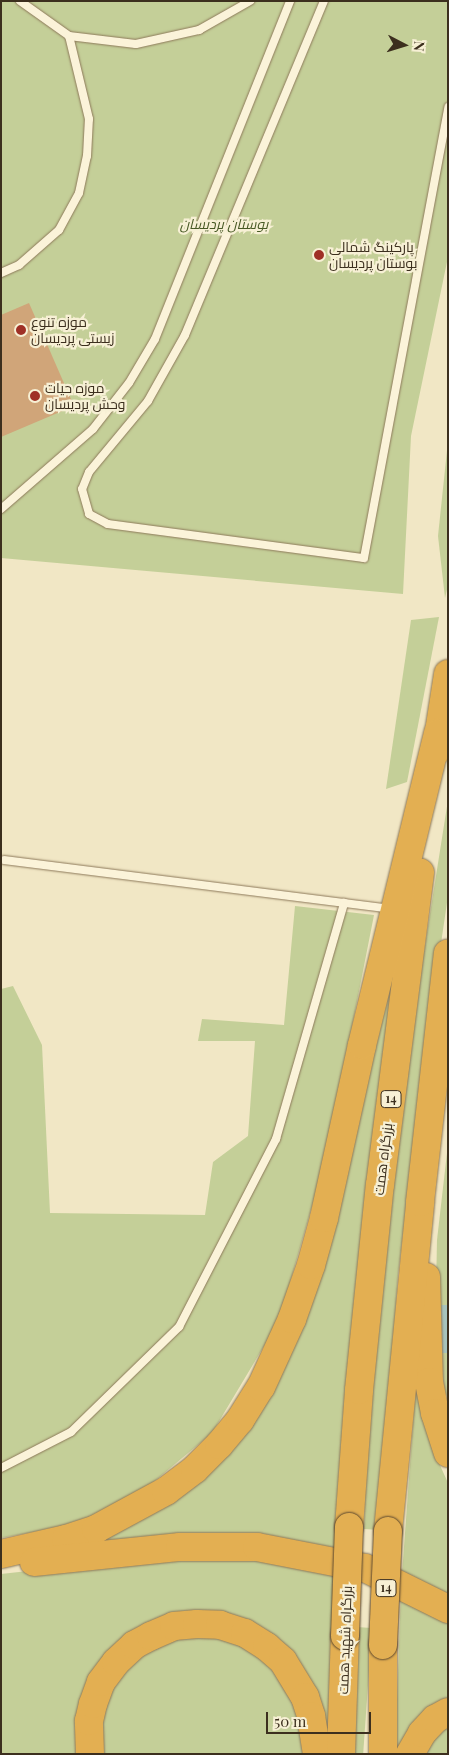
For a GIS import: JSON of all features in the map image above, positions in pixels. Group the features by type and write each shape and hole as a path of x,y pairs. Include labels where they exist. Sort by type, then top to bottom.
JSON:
{"highway":[{"name":"بزرگراه همت","path":"349,1527 359,1390 380,1185 438,733 448,674"},
{"path":"1,1554 66,1539 96,1529 166,1491 195,1469 219,1445 240,1420 261,1387 281,1347 311,1264 336,1170 362,1046 438,733"},
{"name":"14","path":"383,1754 383,1646 388,1531 420,1202 448,954"},
{"path":"420,1202 428,1301 429,1382 435,1413 448,1453"},
{"name":"بزرگراه شهید همت","path":"341,1754 349,1527"},
{"path":"1,1565 180,1546 257,1548 365,1568 448,1608"},
{"path":"90,1754 89,1721 93,1704 101,1682 116,1662 134,1645 151,1636 174,1626 197,1624 220,1625 245,1634 267,1646 283,1660 305,1697 311,1716 317,1754"},
{"path":"410,1754 422,1732 435,1719 448,1712"}],"lane":[{"path":"20,1 69,36 136,44 199,30 250,1"},
{"path":"1,509 93,429 129,383 155,339 290,1"},
{"path":"324,1 185,335 148,401 89,472 82,489 89,514 108,524 364,558 448,107"},
{"path":"1,273 19,265 59,230 79,193 87,156 88,119 69,36"},
{"path":"4,860 395,909"},
{"path":"1,1468 72,1432 179,1327 276,1139 344,903"}],"green space":[{"name":"بوستان پردیسان","path":"1,1 448,1 448,257 411,436 403,594 1,558"},
{"path":"448,441 448,585 445,598 438,536"},
{"path":"439,617 407,782 386,789 411,620"},
{"path":"448,800 448,896 426,1045 398,1275 380,1530 364,1529 366,1458 389,1213 423,958"},
{"path":"410,885 337,1552 63,1544 86,1538 261,1402"},
{"path":"295,906 374,915 327,1154 279,1321 212,1433 144,1490 82,1523 1,1538 1,989 13,986 42,1045 50,1213 205,1215 213,1162 248,1136 255,1041 198,1041 202,1019 284,1025"},
{"path":"448,1144 448,1398 444,1391 436,1291 437,1240"},
{"path":"422,1300 439,1463 448,1483 448,1600 402,1574"},
{"path":"226,1554 337,1571 330,1754 280,1645 141,1629 80,1754 1,1754 1,1574 109,1562"},
{"path":"401,1592 448,1619 448,1702 409,1738 395,1754"},
{"path":"356,1627 372,1628 363,1754 347,1754"},
{"path":"186,1632 246,1643 293,1691 309,1754 99,1754 105,1698 131,1658"},
{"path":"448,1720 448,1754 417,1754"}],"water":[{"path":"440,1305 448,1305 448,1353 440,1353"}],"building":[{"path":"29,303 74,406 1,437 1,315"}],"place":[{"name":"پارکینگ شمالی بوستان پردیسان","path":"319,255"},
{"name":"موزه تنوع زیستی پردیسان","path":"21,330"},
{"name":"موزه حیات وحش پردیسان","path":"35,396"}]}
